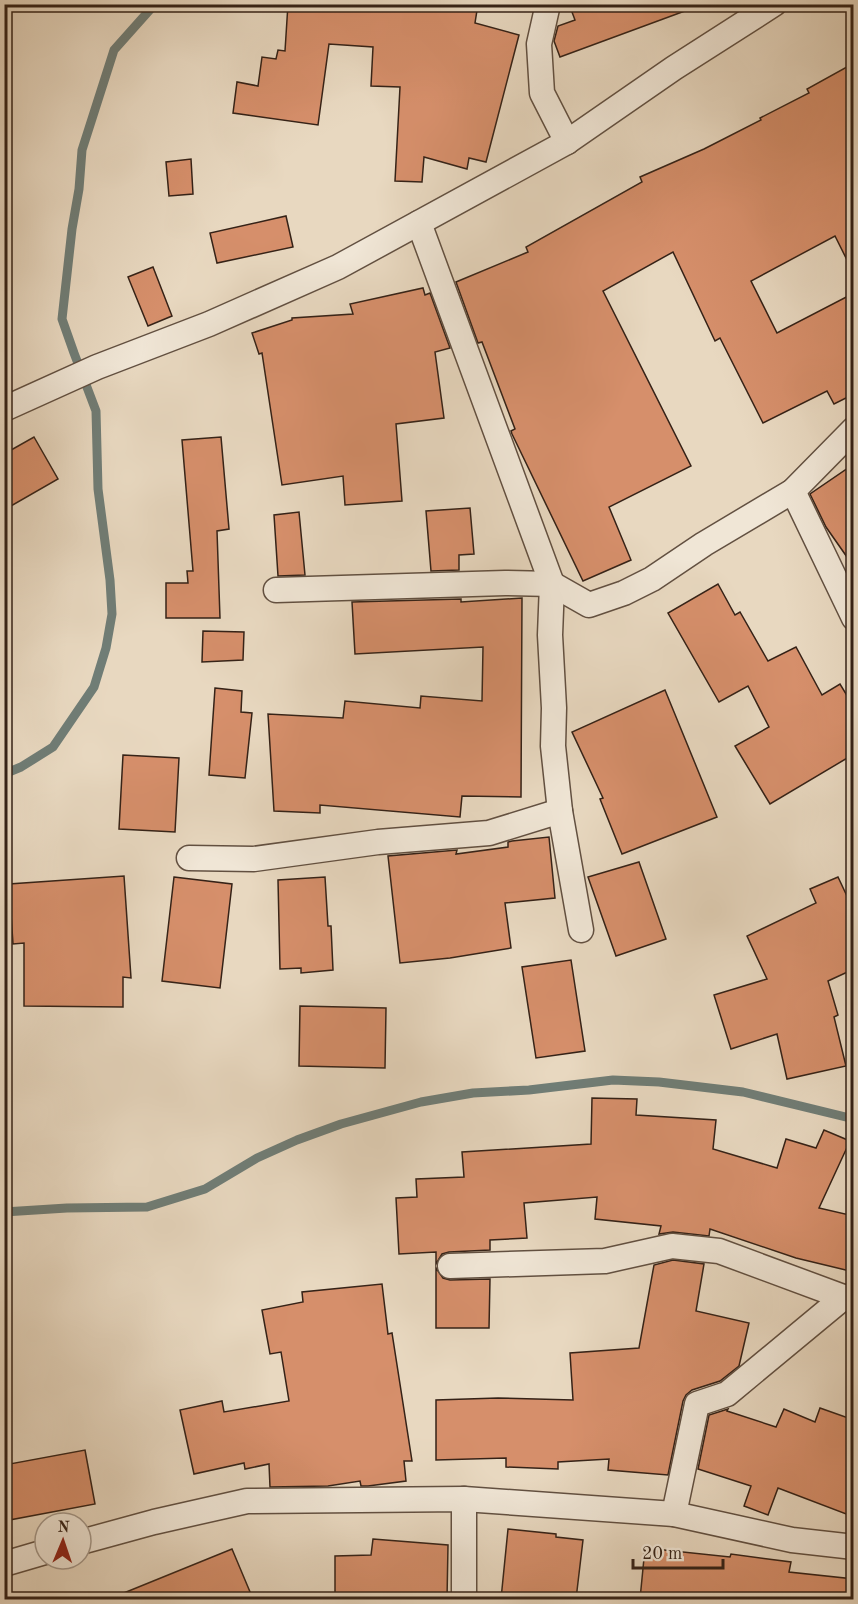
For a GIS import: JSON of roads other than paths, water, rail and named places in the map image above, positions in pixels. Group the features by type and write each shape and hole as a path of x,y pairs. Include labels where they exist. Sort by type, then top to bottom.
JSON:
{"street":[{"path":"548,4 539,44 542,93 567,142"},
{"path":"4,410 96,367 209,324 338,267 567,142 674,68 774,4"},
{"path":"419,223 552,584 550,635 554,708 553,746 560,811 581,930"},
{"path":"276,590 505,583 552,584 589,605 624,593 652,579 704,544 793,491 854,429"},
{"path":"793,491 854,618"},
{"path":"189,858 254,859 378,842 489,833 560,811"},
{"path":"450,1266 605,1261 672,1246 719,1251 849,1299"},
{"path":"674,1514 697,1404 728,1394 849,1299"},
{"path":"464,1499 464,1599"},
{"path":"93,1539 154,1522 247,1502 464,1499 674,1514 792,1540 854,1547"},
{"path":"4,1564 33,1556"}],"waterway":[{"path":"4,774 21,767 53,747 94,687 106,648 112,614 98,489 96,411 62,319 82,150 114,50 155,4"},
{"path":"4,1212 147,1207 205,1189 257,1158 341,1124 421,1102 473,1093 529,1090 613,1080 659,1082 743,1092 854,1119"}]}
